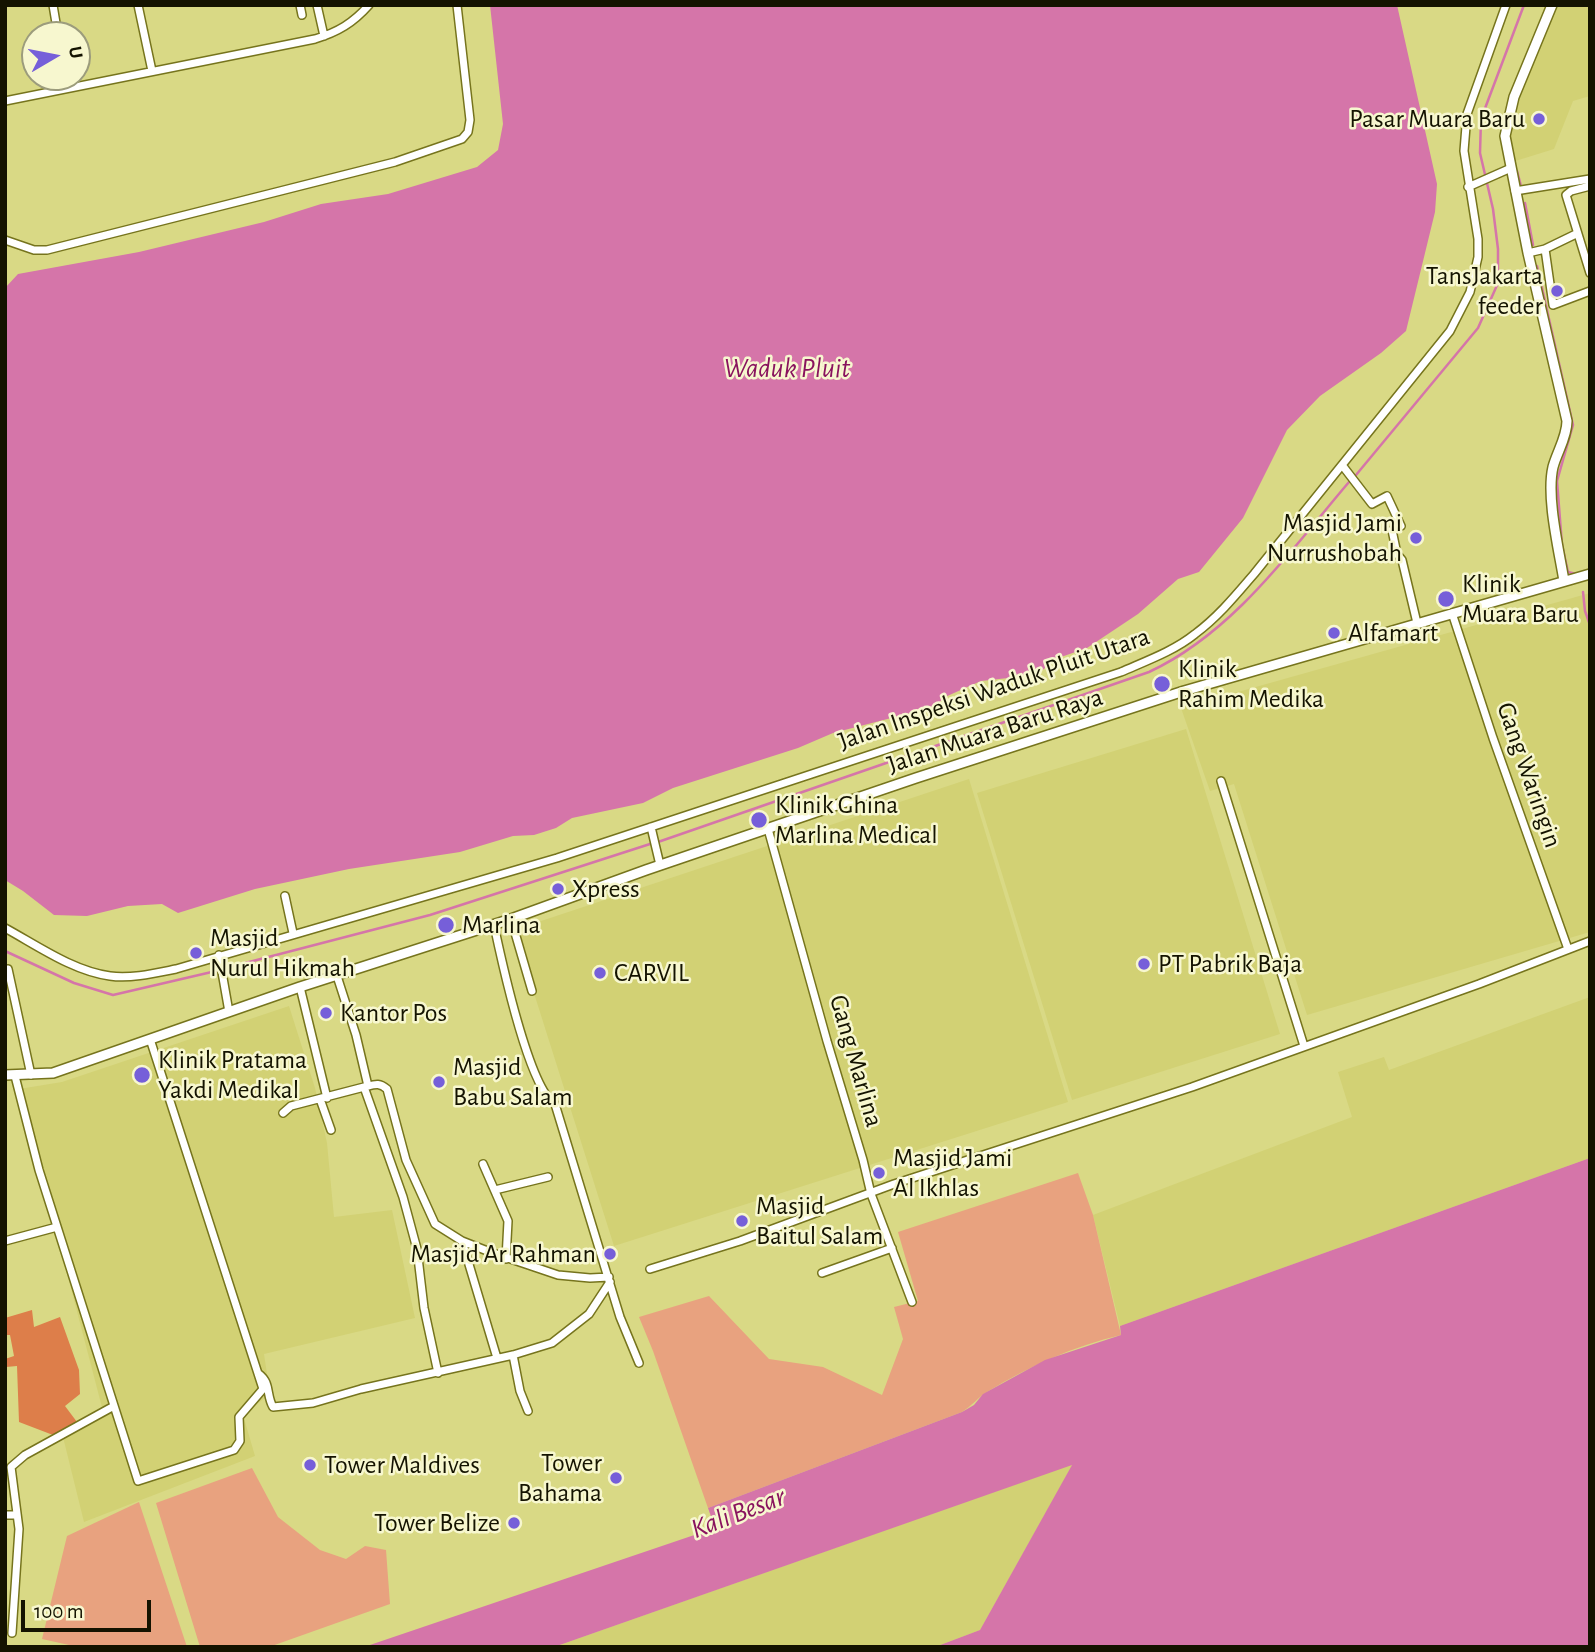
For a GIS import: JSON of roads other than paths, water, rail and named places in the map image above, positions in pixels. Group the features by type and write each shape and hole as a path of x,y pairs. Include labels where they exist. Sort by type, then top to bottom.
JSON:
{"street":[{"path":"138,5 152,71"},
{"path":"300,5 302,16"},
{"path":"317,5 324,36"},
{"path":"91,83 315,39 341,30 357,19 369,5"},
{"path":"5,240 34,250 47,250 356,173 462,139 468,132 470,120 457,5"},
{"name":"Jalan Inspeksi Waduk Pluit Utara","path":"5,928 88,971 113,977 171,970 293,933 447,892 651,827 1121,672 1158,656 1194,635 1220,612 1254,574 1450,331 1461,312 1470,292 1478,257 1478,239 1464,151 1467,114 1506,5"},
{"path":"1552,5 1508,118 1506,136 1515,191 1567,421 1553,468 1552,481 1555,525 1564,581"},
{"path":"5,101 53,91"},
{"path":"1468,187 1511,168"},
{"path":"1515,191 1590,179"},
{"path":"1590,186 1566,195 1590,273"},
{"path":"1531,253 1545,250 1576,234"},
{"path":"1545,250 1553,305 1590,291"},
{"path":"1342,465 1372,504 1387,496 1391,503 1401,526 1392,530 1397,554 1402,560 1417,623"},
{"name":"Jalan Muara Baru Raya","path":"10,1075 53,1073 300,987 494,925 916,778 1184,691 1590,574"},
{"name":"Gang Waringin","path":"1452,613 1568,949"},
{"path":"1221,781 1304,1046"},
{"path":"651,827 660,865"},
{"name":"Gang Marlina","path":"768,829 871,1194 912,1303"},
{"path":"285,896 293,933"},
{"path":"511,919 532,991"},
{"path":"494,925 528,1054 548,1100 555,1104 620,1317 639,1363"},
{"path":"650,1269 740,1241 894,1184 1192,1087 1479,984 1590,941"},
{"path":"219,955 229,1012"},
{"path":"8,969 32,1075"},
{"path":"337,976 356,1035 366,1086 403,1197 413,1236 424,1308 438,1373"},
{"path":"300,987 331,1130"},
{"path":"10,1075 138,1481 234,1450 238,1446 239,1417 263,1389 150,1039"},
{"path":"284,1113 291,1106 379,1083 387,1089 407,1160 435,1224 462,1241 506,1259 558,1275 609,1280"},
{"path":"483,1164 509,1225 506,1259"},
{"path":"495,1190 548,1177"},
{"path":"5,1241 57,1227"},
{"path":"462,1241 497,1358"},
{"path":"822,1273 892,1248"},
{"path":"258,1374 268,1383 270,1403 273,1407 313,1402 513,1354 556,1340 589,1314 609,1280"},
{"path":"513,1354 520,1391 528,1411"},
{"path":"12,1633 19,1529 12,1464 114,1406"},
{"path":"5,1515 17,1515"}],"water":[{"name":"Waduk Pluit","path":"490,5 1397,5 1437,184 1435,212 1406,331 1381,353 1320,396 1287,430 1243,518 1199,572 1178,579 1138,614 1087,648 1061,657 1035,675 981,681 945,697 934,707 833,733 798,748 673,788 643,803 572,818 556,828 534,835 513,836 460,852 349,869 255,889 178,913 162,904 128,906 87,916 54,915 5,880 5,288 18,274 139,252 264,222 321,204 388,194 477,167 498,150 503,124"},
{"name":"Kali Besar","path":"1590,1158 1590,1647 935,1647 980,1630 1072,1465 554,1647 364,1647 715,1528 708,1508 962,1412 974,1405 983,1394 1045,1360 1121,1335 1120,1326"}],"waterway":[{"path":"1356,475 1478,328 1498,283 1498,249 1493,209 1480,153 1481,119 1524,5"},
{"path":"1517,171 1521,186"},
{"path":"1525,203 1533,245"},
{"path":"1537,266 1573,425 1557,481 1562,545 1568,572 1576,574"},
{"path":"658,842 1149,672 1208,635 1234,613 1282,562 1349,482"},
{"path":"1583,592 1590,625"},
{"path":"226,968 430,915 650,844"},
{"path":"5,951 74,983 113,995 216,971"}],"place":[{"name":"Pasar Muara Baru","path":"1539,119"},
{"name":"TansJakarta feeder","path":"1557,291"},
{"name":"Masjid Jami Nurrushobah","path":"1416,538"},
{"name":"Klinik Muara Baru","path":"1446,599"},
{"name":"Alfamart","path":"1334,633"},
{"name":"Klinik Rahim Medika","path":"1162,684"},
{"name":"Klinik Ghina Marlina Medical","path":"759,820"},
{"name":"Xpress","path":"558,889"},
{"name":"Marlina","path":"446,925"},
{"name":"Masjid Nurul Hikmah","path":"196,953"},
{"name":"PT Pabrik Baja","path":"1144,964"},
{"name":"CARVIL","path":"600,973"},
{"name":"Kantor Pos","path":"326,1013"},
{"name":"Klinik Pratama Yakdi Medikal","path":"142,1075"},
{"name":"Masjid Babu Salam","path":"439,1082"},
{"name":"Masjid Jami Al Ikhlas","path":"879,1173"},
{"name":"Masjid Baitul Salam","path":"742,1221"},
{"name":"Masjid Ar Rahman","path":"610,1254"},
{"name":"Tower Maldives","path":"310,1465"},
{"name":"Tower Bahama","path":"616,1478"},
{"name":"Tower Belize","path":"514,1523"}]}
